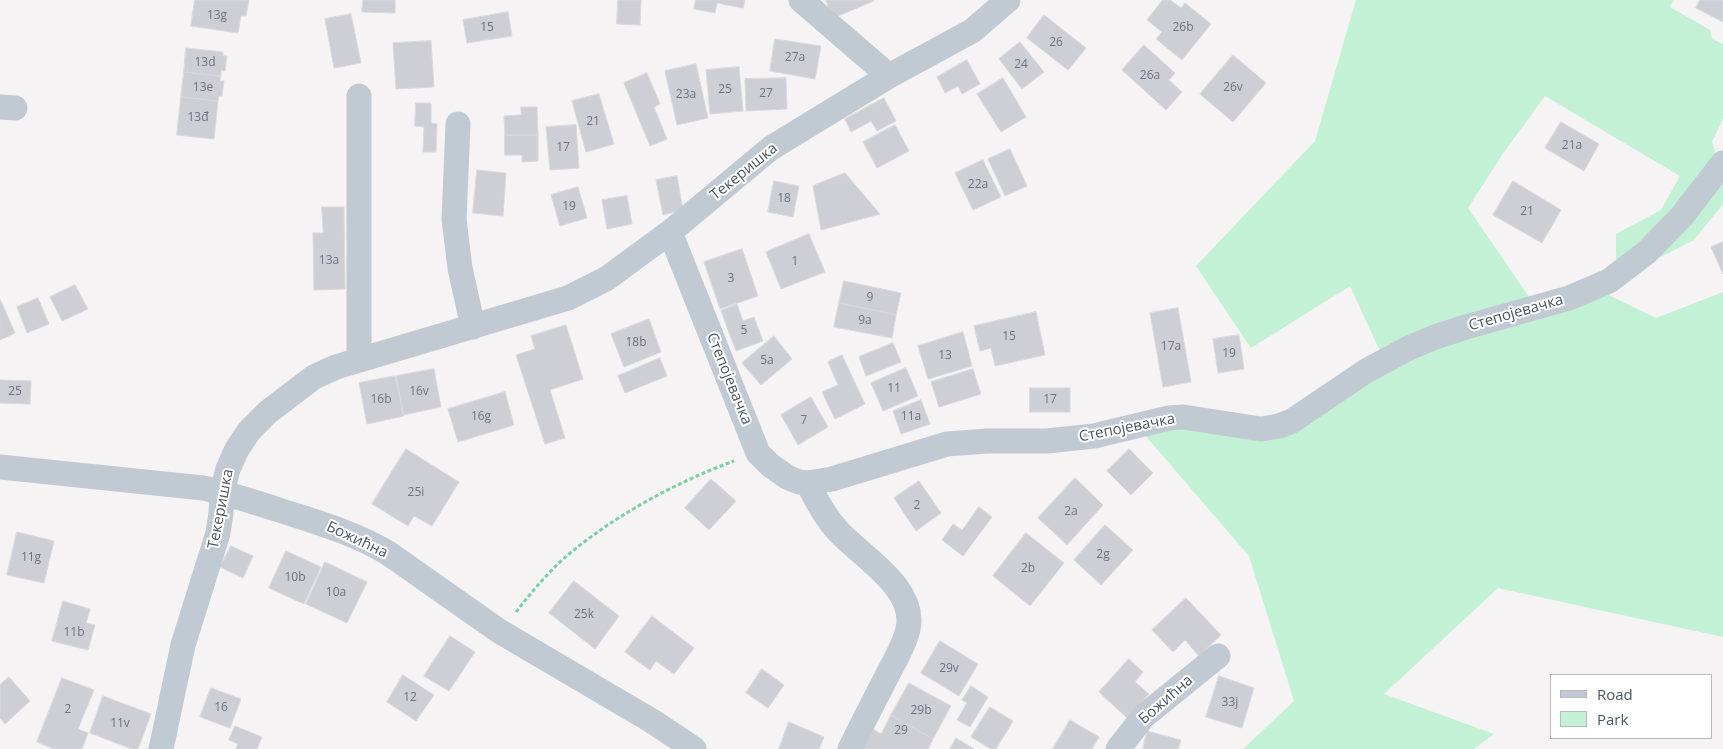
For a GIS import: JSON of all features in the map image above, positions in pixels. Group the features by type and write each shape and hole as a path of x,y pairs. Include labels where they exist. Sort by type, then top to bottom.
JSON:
{"street":[{"path":"801,0 889,76"},
{"name":"Текеришка","path":"161,749 183,645 218,533 222,492 228,469 237,449 249,431 268,412 314,377 336,367 568,298 606,279 670,232 771,148 889,76 972,31 1008,0"},
{"path":"359,96 360,360"},
{"path":"458,124 454,219 460,268 473,327"},
{"name":"Степојевачка","path":"670,232 758,453 770,465 787,477 799,482 808,483 832,479 947,444 987,441 1046,441 1094,436 1169,418 1183,417 1249,428 1262,429 1279,426 1292,421 1366,371 1409,348 1466,327 1569,298 1609,281 1647,252 1676,222 1723,163"},
{"name":"Божићна","path":"0,467 203,488 222,492 313,521 375,545 499,631 652,721 694,749"},
{"path":"808,483 819,506 838,531 891,580 905,600 910,614 908,630 895,660 850,749"},
{"name":"Божићна","path":"1118,749 1144,716 1218,656"}],"path":[{"path":"499,631 554,568 590,537 631,511 684,482 707,471 758,453"}],"green space":[{"path":"1356,0 1673,0 1670,7 1710,30 1712,39 1723,44 1723,119 1712,142 1723,175 1723,204 1694,240 1653,261 1616,259 1616,234 1661,210 1680,176 1545,96 1504,152 1468,208 1536,307 1594,288 1656,318 1723,292 1723,637 1498,588 1384,694 1494,734 1474,749 1243,749 1294,701 1249,556 1137,426 1261,429 1384,360 1350,286 1251,348 1196,266 1315,141"}],"building":[{"path":"195,0 249,0 246,16 241,16 238,33 191,26"},
{"path":"363,0 395,0 395,13 362,12"},
{"path":"618,0 641,0 640,25 617,24"},
{"path":"696,0 745,0 743,8 717,3 715,13 694,9"},
{"path":"826,0 873,0 874,1 833,18"},
{"path":"1163,0 1170,0 1181,8 1185,3 1211,24 1182,60 1156,39 1162,32 1147,20"},
{"path":"1700,0 1723,0 1723,22 1696,8"},
{"path":"508,12 512,36 467,43 463,20"},
{"path":"351,14 361,63 334,68 325,19"},
{"path":"1044,15 1086,48 1068,70 1027,38"},
{"path":"775,39 821,46 815,79 770,71"},
{"path":"431,41 434,87 396,89 393,43"},
{"path":"1020,42 1044,72 1022,89 999,59"},
{"path":"1144,45 1175,73 1169,80 1182,92 1166,110 1122,70"},
{"path":"186,48 223,52 223,56 227,56 225,71 221,70 221,76 184,72"},
{"path":"1233,55 1266,83 1233,122 1200,94"},
{"path":"967,60 980,84 962,94 958,86 945,93 937,77"},
{"path":"696,64 708,118 677,125 665,71"},
{"path":"739,67 743,111 710,114 706,70"},
{"path":"184,72 221,76 220,81 224,81 222,96 219,96 218,101 181,97"},
{"path":"647,73 660,104 654,107 667,139 650,146 624,83"},
{"path":"786,78 787,109 746,111 745,79"},
{"path":"1003,78 1026,117 1001,132 977,94"},
{"path":"599,94 614,144 586,152 572,101"},
{"path":"181,97 218,101 214,139 177,135"},
{"path":"884,98 896,121 877,131 871,121 851,132 845,119"},
{"path":"416,103 431,103 431,123 437,124 436,152 423,152 424,127 415,126"},
{"path":"521,107 537,107 538,135 505,135 504,116 521,115"},
{"path":"1561,122 1599,144 1584,171 1545,148"},
{"path":"576,125 579,168 550,170 546,127"},
{"path":"895,125 909,151 877,168 863,142"},
{"path":"505,135 538,135 538,161 522,162 522,155 505,155"},
{"path":"1010,149 1027,186 1005,196 988,159"},
{"path":"983,160 1001,197 973,210 955,173"},
{"path":"477,170 506,173 503,216 473,213"},
{"path":"845,173 880,214 821,230 813,186"},
{"path":"677,176 683,210 663,215 656,180"},
{"path":"774,181 799,186 793,217 768,212"},
{"path":"1513,181 1561,210 1542,243 1493,215"},
{"path":"578,187 587,218 560,226 551,195"},
{"path":"627,196 632,224 607,229 602,200"},
{"path":"322,207 344,207 345,289 314,290 313,233 323,233"},
{"path":"809,234 825,272 781,289 766,252"},
{"path":"1723,242 1723,274 1711,247"},
{"path":"742,249 758,296 720,309 704,262"},
{"path":"844,281 901,293 896,315 839,303"},
{"path":"75,285 88,309 62,321 50,297"},
{"path":"38,298 49,324 27,333 17,307"},
{"path":"0,299 15,333 0,340"},
{"path":"839,303 896,315 892,338 834,327"},
{"path":"737,304 743,321 754,317 763,341 736,351 721,311"},
{"path":"1178,308 1191,382 1163,387 1150,313"},
{"path":"1036,312 1045,355 995,366 991,348 980,351 974,326"},
{"path":"649,319 661,352 624,367 611,334"},
{"path":"566,325 583,379 550,390 565,438 545,444 516,355 535,349 531,336"},
{"path":"963,332 972,366 928,379 918,346"},
{"path":"1239,335 1244,369 1218,373 1213,339"},
{"path":"774,336 792,359 761,385 742,363"},
{"path":"893,343 901,362 866,376 859,357"},
{"path":"842,355 865,404 835,419 822,392 838,385 828,362"},
{"path":"660,358 667,376 625,393 618,376"},
{"path":"906,368 918,396 883,411 871,383"},
{"path":"434,369 441,407 403,415 396,376"},
{"path":"973,369 981,394 939,407 931,382"},
{"path":"395,376 404,416 367,424 359,383"},
{"path":"0,380 31,381 30,404 0,403"},
{"path":"1030,388 1070,388 1070,412 1030,412"},
{"path":"505,392 514,425 458,442 448,409"},
{"path":"811,397 828,427 798,445 781,415"},
{"path":"921,400 930,424 901,434 893,411"},
{"path":"406,449 459,482 432,526 414,516 408,526 372,504"},
{"path":"1129,449 1153,473 1131,495 1107,471"},
{"path":"1075,478 1103,505 1067,545 1038,518"},
{"path":"711,479 736,501 709,530 685,508"},
{"path":"919,481 941,513 916,531 894,498"},
{"path":"979,507 992,517 963,556 942,540 953,524 962,530"},
{"path":"1105,525 1133,550 1101,585 1074,560"},
{"path":"17,532 54,541 44,583 7,575"},
{"path":"1026,533 1064,563 1030,606 993,576"},
{"path":"231,546 253,556 243,578 220,567"},
{"path":"286,551 321,567 304,604 269,588"},
{"path":"325,562 367,582 347,623 306,604"},
{"path":"574,581 619,616 595,649 549,613"},
{"path":"1186,598 1221,635 1199,656 1185,640 1173,652 1152,630"},
{"path":"63,601 90,609 86,623 95,625 88,650 52,641"},
{"path":"652,616 694,648 674,674 656,661 650,670 625,652"},
{"path":"450,636 475,652 449,691 424,676"},
{"path":"940,641 978,664 959,696 921,673"},
{"path":"1129,659 1143,672 1135,682 1149,694 1127,718 1099,692"},
{"path":"762,669 784,685 768,708 746,693"},
{"path":"403,675 434,695 416,721 387,702"},
{"path":"1219,676 1254,688 1242,728 1206,717"},
{"path":"9,677 30,701 5,724 0,718 0,685"},
{"path":"62,678 94,690 78,729 88,733 82,749 54,749 37,742"},
{"path":"909,683 951,706 933,739 891,715"},
{"path":"971,686 988,697 970,727 957,720 967,703 962,700"},
{"path":"211,688 241,699 230,728 200,717"},
{"path":"103,696 151,714 138,749 132,749 90,733"},
{"path":"990,707 1013,721 996,749 991,749 971,737"},
{"path":"891,715 933,739 928,749 862,749 873,729 881,734"},
{"path":"1070,720 1099,737 1092,749 1053,749"},
{"path":"789,722 824,737 819,749 779,749"},
{"path":"235,726 262,737 257,749 236,749 238,744 229,740"},
{"path":"1147,731 1181,740 1178,749 1143,749"},
{"path":"956,738 974,749 950,749"}]}
